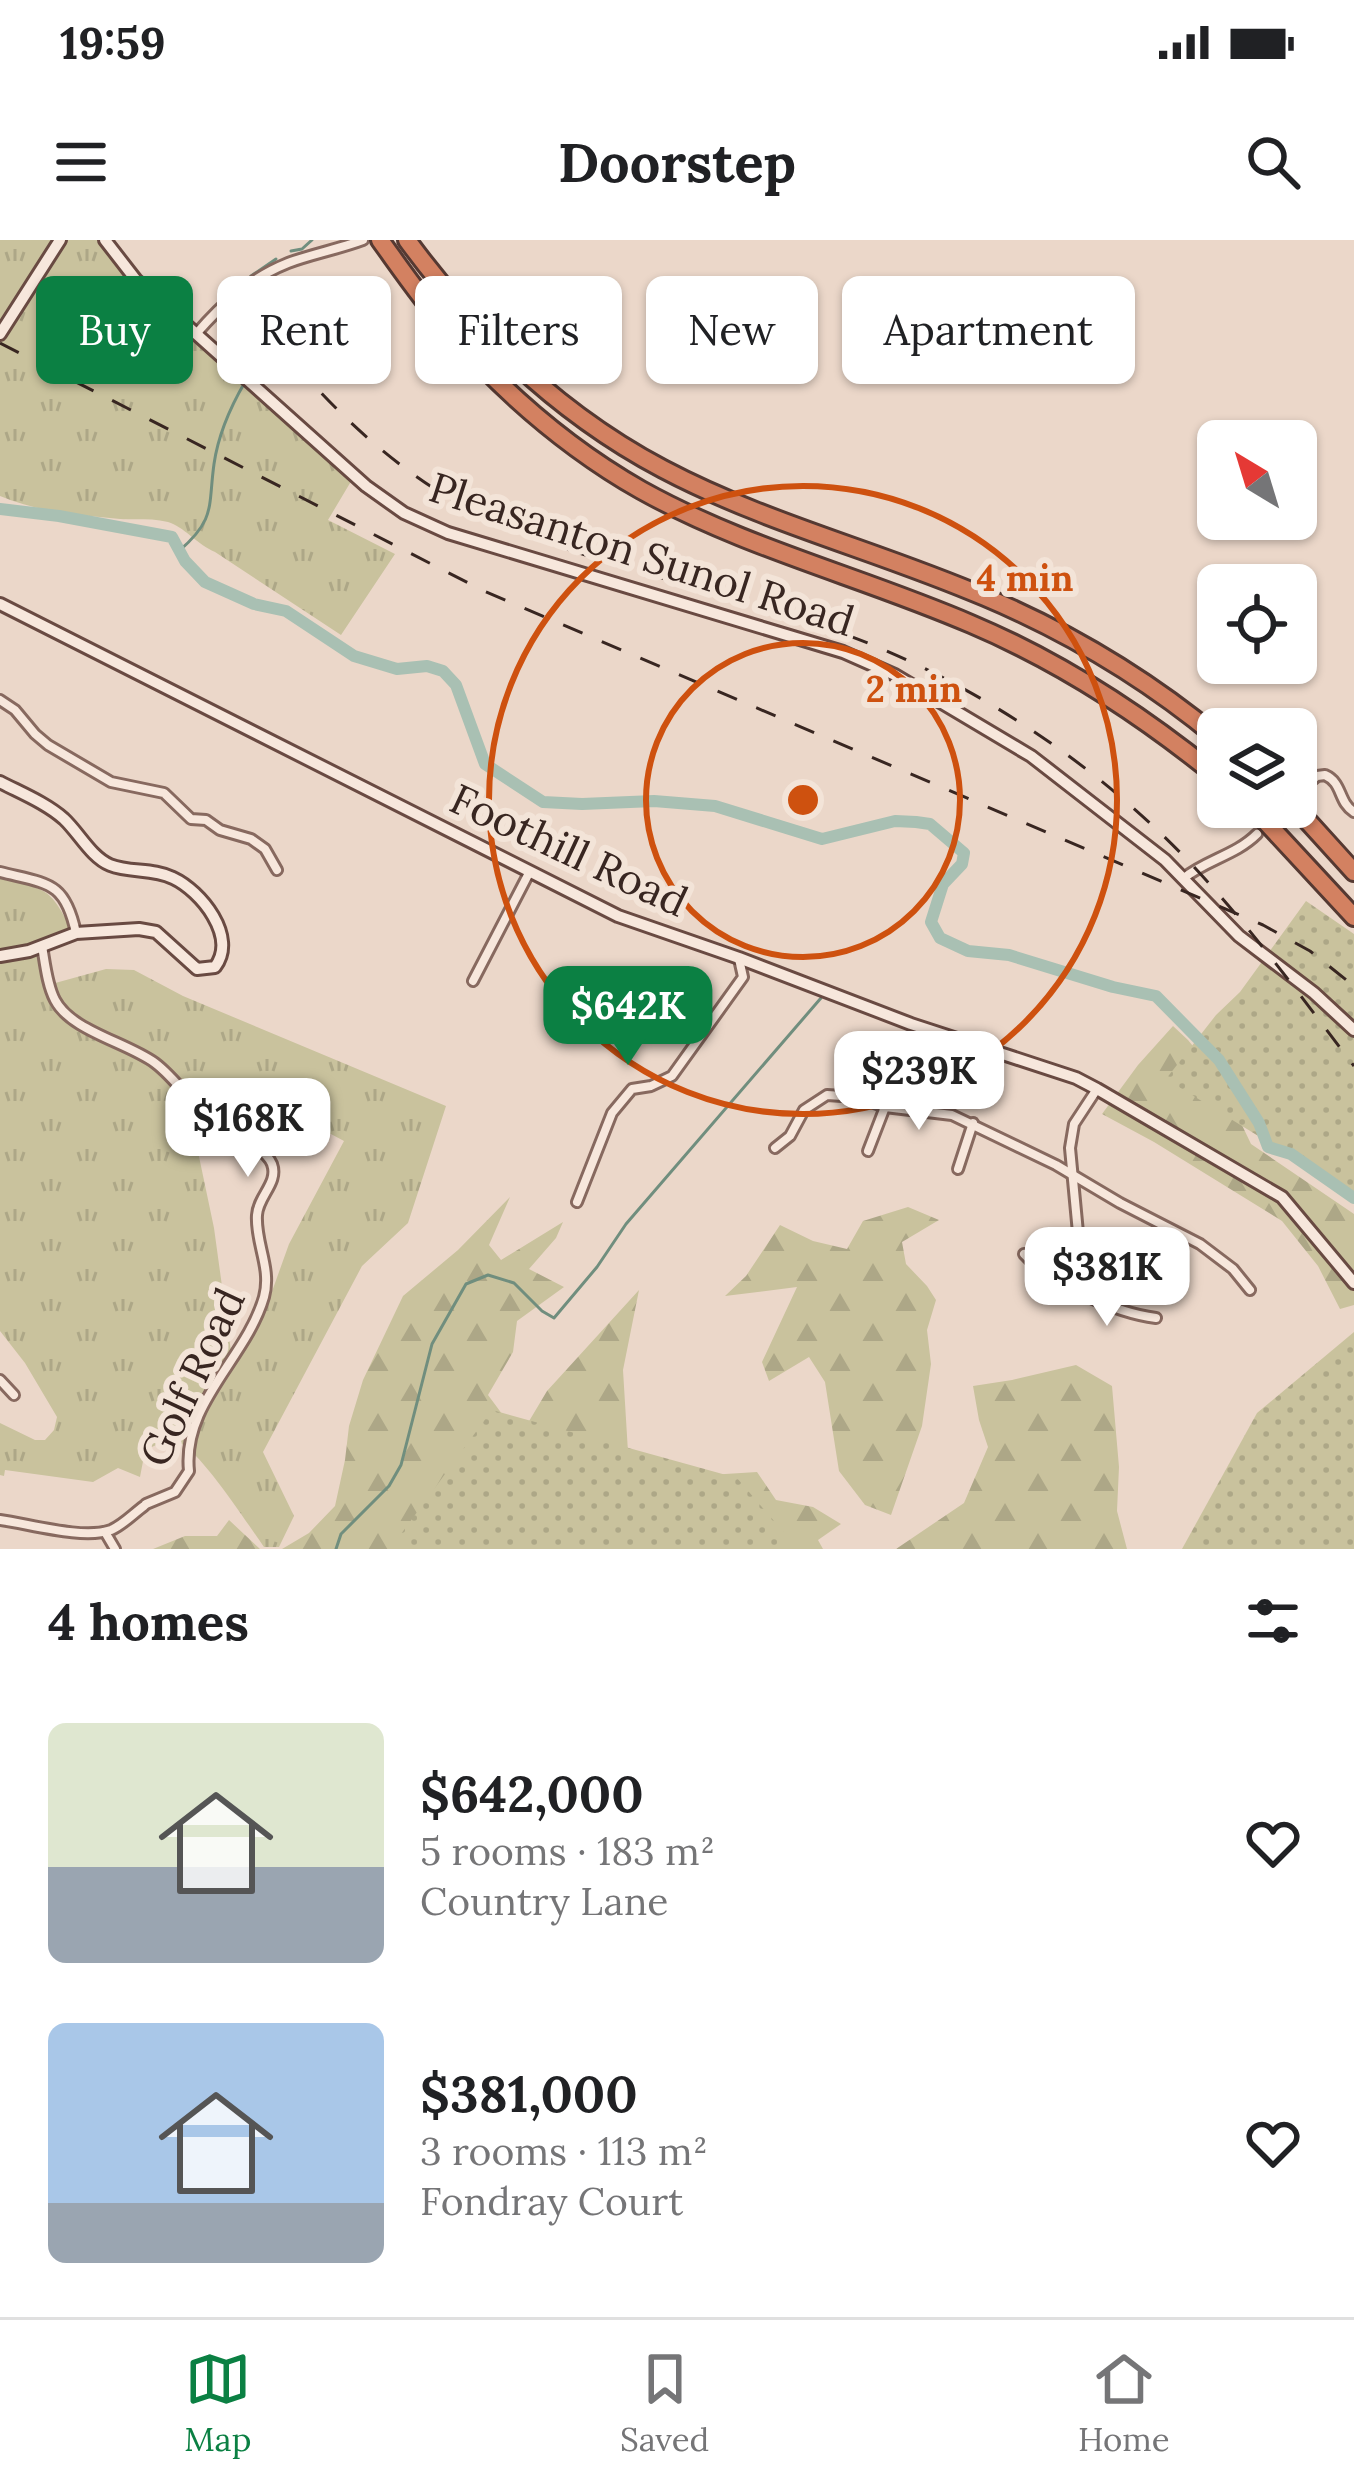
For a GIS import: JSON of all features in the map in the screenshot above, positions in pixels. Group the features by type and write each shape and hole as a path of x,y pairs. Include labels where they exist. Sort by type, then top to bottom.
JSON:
{"highway":[{"path":"407,241 460,310 491,341 552,396 622,445 737,503 1028,616 1113,662 1197,723"},
{"path":"385,247 443,325 489,373 536,416 606,468 725,531 925,605 1013,644 1099,690 1197,761"},
{"path":"1317,825 1354,872"},
{"path":"1272,828 1354,917"}],"street":[{"path":"0,334 60,240"},
{"name":"Pleasanton Sunol Road","path":"105,240 136,280 384,500 427,524 823,645 895,675 1030,756 1165,860 1239,936 1354,1030"},
{"path":"196,334 235,294 258,279 295,261 363,240"},
{"name":"Foothill Road","path":"0,604 618,916 1076,1078 1282,1197 1354,1283"},
{"path":"0,700 48,745 111,782 164,793 191,818 260,844 277,870"},
{"path":"1317,776 1325,775 1338,785 1345,806 1354,812"},
{"path":"0,782 63,818 110,865 153,871 193,890 219,928 223,952 215,967 197,969 156,932 122,928 76,934 0,956"},
{"path":"1184,878 1244,847 1257,834"},
{"path":"0,872 62,893 76,934"},
{"path":"473,981 529,873"},
{"name":"Golf Road","path":"42,946 52,995 61,1010 159,1066 221,1129 266,1155 273,1167 274,1178 257,1216 267,1274 262,1302 198,1415 187,1451 189,1472 175,1492 105,1532"},
{"path":"577,1202 612,1113 632,1089 672,1076 743,977 739,958"},
{"path":"1076,1289 1080,1254 1070,1148 1074,1124 1097,1089"},
{"path":"775,1148 790,1136 804,1110 827,1095 952,1115 1201,1244 1233,1269 1250,1290"},
{"path":"868,1151 885,1107"},
{"path":"958,1169 973,1123"},
{"path":"1024,1254 1037,1266 1114,1308 1156,1318"},
{"path":"0,1380 14,1395"},
{"path":"0,1520 105,1532 115,1549"}],"green space":[{"path":"0,240 109,240 140,276 36,276 36,384 193,384 193,326 217,347 217,384 258,384 356,473 328,520 395,554 341,635 174,524 59,512 0,496"},
{"path":"0,878 46,893 73,932 37,944 48,985 106,969 134,970 183,996 446,1106 408,1223 362,1266 263,1452 294,1516 279,1547 264,1547 200,1460 180,1443 161,1443 145,1451 140,1477 118,1468 93,1482 5,1470 0,1475 0,1423 45,1440 57,1417 0,1331","holes":["256,1094 344,1141 289,1244 265,1311 233,1366 214,1228 193,1128 220,1095"]},
{"path":"1306,901 1354,934 1354,1195 1166,1079 1240,992"},
{"path":"1173,1026 1221,1081 1251,1144 1354,1214 1354,1305 1340,1309 1318,1266 1282,1221 1102,1114"},
{"path":"510,1197 489,1245 501,1260 563,1222 556,1238 529,1269 564,1287 517,1321 513,1352 488,1395 508,1422 399,1549 282,1549 309,1533 335,1506 349,1426 363,1380 403,1296"},
{"path":"908,1207 939,1220 902,1242 906,1264 936,1300 927,1330 931,1364 922,1426 891,1515 865,1505 839,1471 825,1382 809,1357 769,1381 762,1362 797,1287 725,1296 746,1276 780,1225 813,1241 847,1249 863,1221"},
{"path":"639,1290 623,1370 628,1452 402,1549 494,1480 547,1391"},
{"path":"1354,1332 1354,1549 1182,1549 1257,1413"},
{"path":"1076,1365 1112,1386 1119,1467 1117,1511 1127,1549 896,1549 964,1503 988,1447 973,1386"},
{"path":"492,1410 737,1478 798,1549 390,1549"},
{"path":"757,1472 776,1500 813,1507 841,1524 818,1540 823,1549 751,1549 709,1475"},
{"path":"229,1520 260,1549 153,1549 185,1536 217,1536"}],"waterway":[{"path":"291,251 312,240"},
{"path":"251,276 276,259"},
{"path":"179,551 205,521 219,443 244,384"},
{"path":"0,509 172,537 185,561 205,582 254,604 286,611 354,656 397,669 427,666 443,671 456,685 485,764 543,802 715,806 822,839 895,821 930,824 964,853 962,864 943,884 931,922 940,938 968,951 1009,955 1156,996 1219,1060 1259,1123 1268,1147 1291,1154 1354,1198"},
{"path":"336,1549 341,1534 389,1486 401,1465 432,1344 466,1284 488,1275 514,1283 554,1318 626,1224 821,998"}],"tunnel":[{"path":"1257,834 1263,828"}],"railway":[{"path":"0,343 484,591 1263,925 1310,951 1354,986"},
{"path":"313,384 405,468 472,511 552,544 774,610 876,646 952,682 1034,732 1111,789 1181,853 1250,931 1354,1066"}]}
